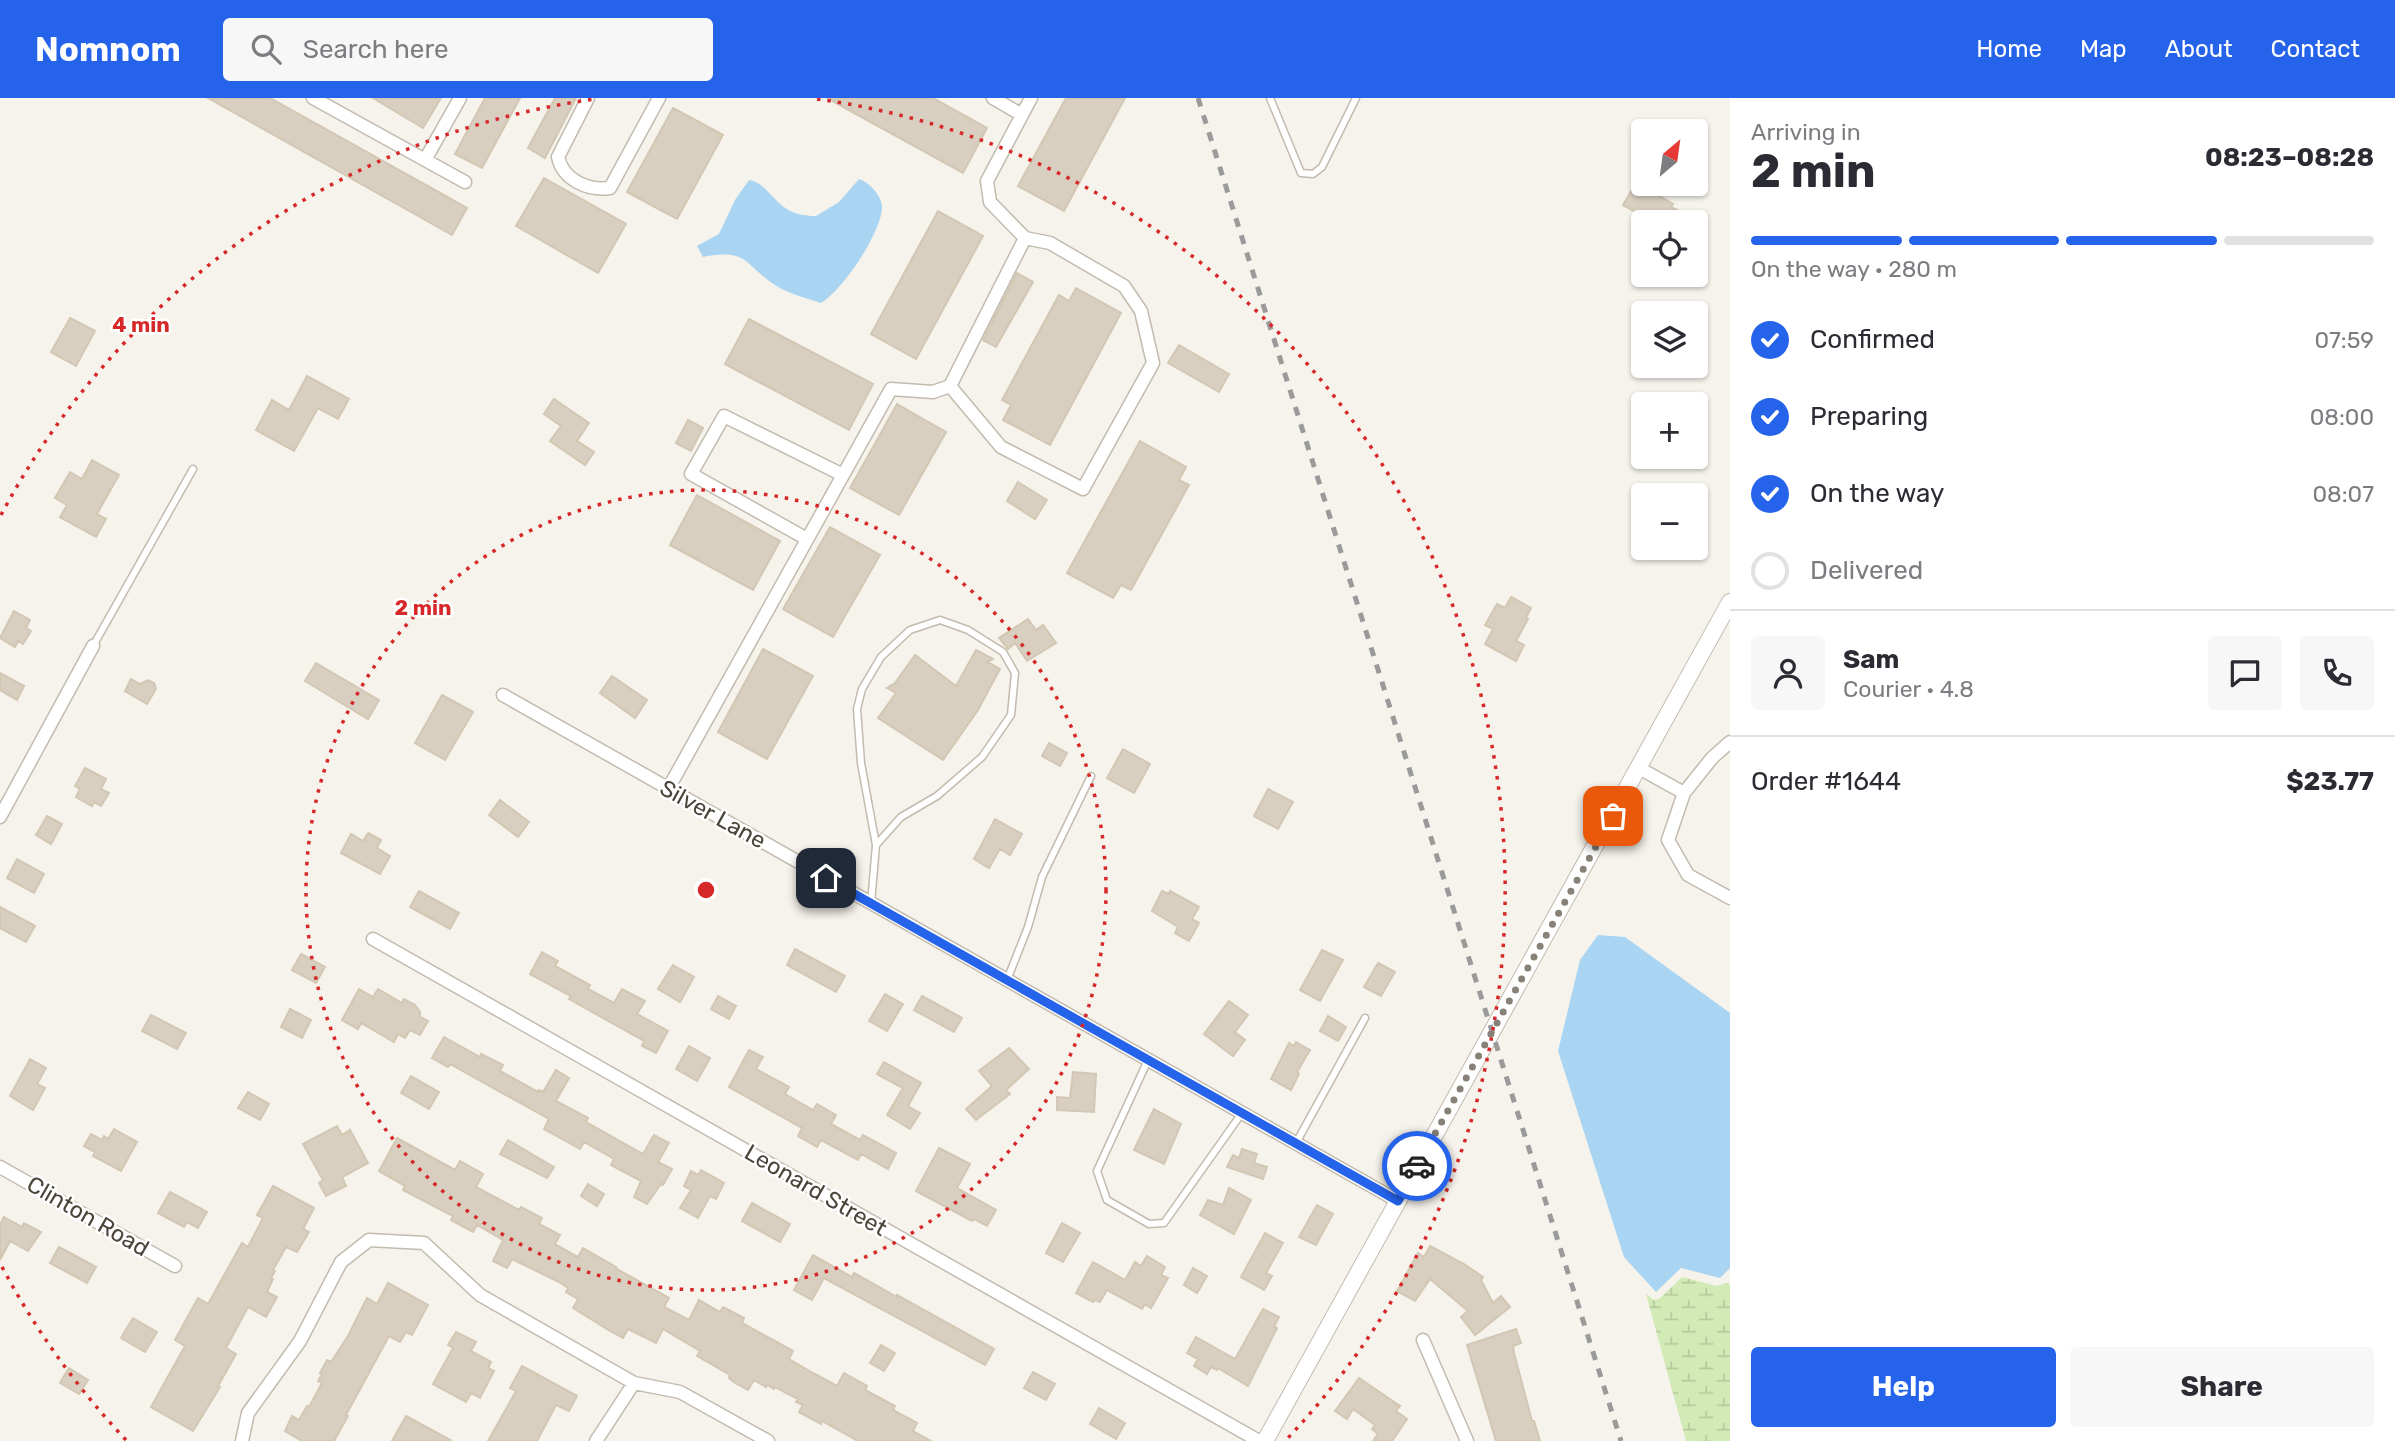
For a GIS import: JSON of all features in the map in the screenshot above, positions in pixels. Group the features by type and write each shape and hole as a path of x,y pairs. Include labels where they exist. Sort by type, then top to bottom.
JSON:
{"street":[{"path":"313,98 465,182"},
{"path":"425,160 460,98"},
{"path":"587,98 558,157 564,172 571,179 595,190 610,188 659,98"},
{"path":"993,98 1022,115"},
{"path":"950,386 1001,447 1083,489 1153,363 1140,311 1124,286 1050,243 1025,238 990,202 987,181 1031,98"},
{"path":"668,789 891,389 933,392 950,386 1025,238"},
{"path":"807,539 691,474 724,416 843,475"},
{"path":"1265,1441 1730,602"},
{"path":"0,817 93,646"},
{"name":"Silver Lane","path":"503,695 1398,1201"},
{"path":"1730,742 1712,758 1684,793 1668,840 1688,875 1730,898"},
{"path":"1639,768 1684,793"},
{"name":"Leonard Street","path":"373,939 1259,1441"},
{"name":"Clinton Road","path":"0,1167 175,1266"},
{"path":"242,1441 248,1413 300,1341 341,1262 369,1240 424,1243 481,1295 634,1383 680,1392 768,1441"},
{"path":"1423,1340 1467,1441"},
{"path":"596,1441 634,1383"}],"lane":[{"path":"1270,98 1301,173 1313,174 1322,167 1356,98"},
{"path":"93,646 193,469"},
{"path":"871,903 876,845 861,763 857,709 862,689 881,657 911,630 940,620 968,630 1003,652 1016,674 1011,715 982,757 937,796 901,817 876,845"},
{"path":"1007,980 1028,927 1042,877 1091,776"},
{"path":"1296,1143 1365,1018"},
{"path":"1148,1060 1097,1171 1107,1200 1149,1224 1164,1223 1242,1113"}],"green space":[{"path":"1682,1277 1717,1286 1730,1284 1730,1441 1686,1441 1646,1294 1654,1300 1659,1299"}],"water":[{"path":"859,179 871,186 880,198 880,218 868,245 850,274 821,303 780,288 738,257 703,257 697,246 719,234 735,200 749,180 759,184 791,211 816,216 839,202"},
{"path":"1598,935 1625,937 1730,1013 1730,1268 1720,1278 1681,1268 1656,1292 1624,1257 1558,1051 1580,960"}],"building":[{"path":"208,98 270,98 467,208 452,235"},
{"path":"373,98 441,98 423,128"},
{"path":"485,98 520,98 482,168 455,154"},
{"path":"555,98 576,98 545,158 528,148"},
{"path":"827,98 933,98 987,128 963,173"},
{"path":"1066,98 1125,98 1064,211 1018,186"},
{"path":"673,108 723,135 677,219 627,192"},
{"path":"544,178 626,224 598,273 516,226"},
{"path":"1631,191 1631,196 1659,196 1673,204 1671,207 1677,210 1632,210 1623,205"},
{"path":"938,211 983,236 916,359 871,334"},
{"path":"1017,273 1033,282 996,347 983,340"},
{"path":"1076,288 1121,313 1050,445 1003,420 1011,405 1002,400 1059,295 1069,301"},
{"path":"70,318 95,331 76,366 51,352"},
{"path":"749,319 873,384 849,430 725,364"},
{"path":"1179,345 1229,374 1219,392 1168,363"},
{"path":"307,376 349,399 338,419 318,408 294,451 256,430 272,400 289,410"},
{"path":"554,399 589,423 577,441 594,452 585,465 550,441 561,426 544,414"},
{"path":"897,404 946,432 899,515 850,488"},
{"path":"688,420 703,428 691,451 676,443"},
{"path":"1140,441 1186,467 1179,480 1189,485 1131,590 1121,585 1113,598 1067,573"},
{"path":"92,460 119,475 97,514 106,519 96,537 60,517 67,505 55,498 70,472 82,479"},
{"path":"1018,482 1047,500 1035,519 1007,501"},
{"path":"697,495 780,541 753,590 670,545"},
{"path":"830,527 880,555 833,637 783,609"},
{"path":"1511,597 1531,608 1516,641 1524,645 1516,661 1485,644 1493,629 1485,625 1497,604 1505,608"},
{"path":"14,611 30,620 26,628 31,631 23,644 18,641 15,647 0,638"},
{"path":"1028,619 1036,630 1043,625 1056,643 1027,661 1015,643 1008,649 999,638"},
{"path":"763,649 813,676 767,759 718,732"},
{"path":"976,650 993,659 987,662 1000,669 978,710 943,760 878,718 896,693 887,688 895,683 915,655 956,686"},
{"path":"316,663 379,700 368,719 305,681"},
{"path":"0,673 24,686 17,700 0,690"},
{"path":"612,676 647,700 635,718 600,693"},
{"path":"131,679 140,684 148,680 154,683 156,689 147,704 125,691"},
{"path":"442,695 473,712 445,760 415,743"},
{"path":"1049,743 1067,753 1060,766 1042,756"},
{"path":"1123,749 1150,764 1134,793 1107,778"},
{"path":"85,768 106,779 101,789 109,793 101,806 94,802 92,806 76,797 80,789 75,786"},
{"path":"1268,789 1293,802 1278,829 1254,816"},
{"path":"500,800 529,822 518,837 489,815"},
{"path":"47,816 62,824 51,844 36,835"},
{"path":"995,819 1022,834 1010,855 1000,849 989,868 974,859"},
{"path":"368,833 381,840 377,848 390,856 380,874 341,853 351,834 363,841"},
{"path":"17,859 44,874 34,893 7,878"},
{"path":"419,891 459,913 450,929 410,907"},
{"path":"1162,891 1169,894 1170,891 1199,907 1192,919 1199,923 1189,941 1175,933 1178,927 1152,911"},
{"path":"0,907 35,926 26,942 0,928"},
{"path":"795,949 845,976 836,992 787,965"},
{"path":"1322,950 1343,960 1320,1001 1300,990"},
{"path":"542,952 558,961 555,966 590,985 588,989 614,1003 622,989 645,1001 637,1014 668,1031 656,1053 642,1046 644,1041 530,974"},
{"path":"301,954 325,967 316,983 292,970"},
{"path":"1378,963 1395,972 1381,996 1364,987"},
{"path":"673,965 694,977 680,1002 658,989"},
{"path":"359,989 373,997 378,989 402,1003 404,999 415,1005 420,1017 428,1021 420,1035 410,1030 405,1038 398,1034 394,1042 361,1023 358,1029 342,1020"},
{"path":"885,994 903,1004 887,1031 869,1021"},
{"path":"718,996 736,1006 729,1019 711,1009"},
{"path":"922,996 962,1018 954,1032 914,1010"},
{"path":"1229,1001 1248,1015 1235,1032 1245,1040 1233,1056 1204,1034"},
{"path":"290,1009 311,1020 302,1038 281,1027"},
{"path":"151,1015 186,1033 177,1049 142,1031"},
{"path":"1328,1016 1346,1027 1338,1041 1320,1031"},
{"path":"444,1037 480,1057 481,1054 503,1065 500,1071 538,1092 543,1092 556,1070 569,1078 556,1101 588,1118 586,1122 643,1154 654,1135 669,1143 658,1162 672,1169 663,1185 661,1184 647,1204 634,1197 641,1181 611,1165 614,1159 584,1142 580,1149 544,1129 549,1119 450,1064 448,1067 432,1058"},
{"path":"1296,1042 1310,1050 1297,1072 1299,1074 1291,1090 1271,1079 1289,1043 1294,1046"},
{"path":"689,1046 710,1058 697,1081 676,1069"},
{"path":"1009,1048 1029,1069 1006,1090 1010,1094 976,1120 966,1109 992,1086 979,1071"},
{"path":"749,1050 763,1057 756,1069 789,1087 785,1094 813,1110 817,1104 836,1115 831,1124 860,1140 863,1135 896,1153 888,1169 861,1154 858,1160 821,1140 817,1147 798,1136 802,1128 729,1087"},
{"path":"30,1059 46,1068 37,1084 45,1088 33,1110 10,1096"},
{"path":"884,1062 921,1083 908,1106 920,1113 910,1129 887,1115 903,1088 877,1074"},
{"path":"1073,1072 1096,1074 1094,1112 1057,1110 1057,1097 1070,1098"},
{"path":"411,1076 439,1092 429,1109 401,1093"},
{"path":"248,1092 269,1104 260,1120 238,1108"},
{"path":"1154,1109 1181,1124 1164,1164 1134,1150"},
{"path":"337,1126 342,1135 350,1130 368,1163 342,1177 346,1186 326,1196 319,1183 323,1180 303,1144"},
{"path":"114,1129 137,1142 121,1171 93,1156 95,1152 84,1146 91,1134 102,1140 104,1136 108,1139"},
{"path":"397,1138 455,1170 460,1161 483,1174 476,1187 519,1210 521,1207 542,1218 539,1224 560,1235 555,1244 578,1257 583,1248 669,1298 664,1307 689,1320 699,1300 720,1312 723,1307 744,1318 742,1323 793,1351 789,1359 813,1373 837,1386 844,1373 867,1386 865,1390 895,1406 893,1410 917,1423 913,1431 931,1441 858,1441 799,1412 803,1405 796,1402 798,1399 775,1387 766,1387 754,1380 748,1390 735,1383 729,1378 730,1375 697,1356 700,1351 663,1329 656,1343 628,1329 623,1338 610,1331 573,1308 578,1299 566,1292 568,1288 561,1283 512,1259 507,1268 493,1261 503,1240 477,1225 473,1232 451,1220 453,1216 403,1190 405,1186 379,1171"},
{"path":"508,1140 554,1167 547,1178 500,1154"},
{"path":"939,1148 970,1164 957,1188 996,1210 987,1226 974,1219 972,1221 916,1191"},
{"path":"1242,1149 1257,1154 1254,1163 1267,1167 1263,1179 1227,1167 1233,1155 1239,1158"},
{"path":"701,1170 724,1183 716,1199 710,1196 698,1218 680,1208 691,1190 684,1186 691,1171 698,1175"},
{"path":"588,1184 604,1194 597,1206 581,1196"},
{"path":"273,1186 314,1208 303,1229 309,1232 297,1252 286,1247 273,1270 273,1279 267,1292 277,1297 266,1317 248,1307 226,1348 236,1354 218,1386 220,1387 193,1431 151,1407 185,1346 175,1340 198,1298 208,1304 242,1243 248,1247 263,1218 257,1215"},
{"path":"1229,1188 1251,1200 1234,1234 1200,1215 1208,1200 1223,1205"},
{"path":"170,1192 207,1212 198,1228 187,1222 184,1227 158,1213"},
{"path":"752,1203 790,1224 780,1242 742,1221"},
{"path":"1317,1205 1333,1214 1316,1245 1299,1237"},
{"path":"4,1217 22,1227 24,1223 41,1232 28,1251 10,1241 0,1260 0,1225"},
{"path":"1062,1223 1080,1233 1063,1262 1046,1253"},
{"path":"1265,1233 1283,1243 1266,1273 1272,1276 1264,1290 1241,1277"},
{"path":"1430,1246 1483,1277 1481,1280 1493,1303 1501,1296 1510,1307 1475,1335 1461,1317 1468,1311 1430,1279 1415,1301 1397,1291 1418,1253 1424,1257"},
{"path":"59,1247 96,1267 87,1283 50,1263"},
{"path":"813,1255 852,1277 854,1273 897,1295 994,1349 985,1365 824,1278 812,1300 794,1290"},
{"path":"1147,1256 1165,1267 1161,1275 1168,1278 1151,1308 1145,1304 1142,1309 1107,1290 1100,1302 1093,1302 1076,1293 1093,1262 1125,1280 1135,1262 1141,1266"},
{"path":"1193,1268 1207,1276 1197,1293 1184,1285"},
{"path":"388,1283 428,1305 412,1335 406,1332 400,1342 389,1336 334,1441 302,1441 285,1431 292,1416 299,1420 307,1406 309,1407 322,1383 318,1381 322,1374 320,1373 327,1360 331,1362 348,1336 367,1298 377,1304"},
{"path":"1263,1309 1279,1317 1274,1327 1277,1328 1248,1386 1218,1368 1217,1370 1211,1367 1207,1374 1194,1366 1198,1359 1187,1353 1196,1337 1235,1359"},
{"path":"133,1318 157,1332 145,1352 121,1338"},
{"path":"1516,1329 1521,1343 1513,1346 1514,1353 1540,1441 1496,1441 1467,1345"},
{"path":"456,1332 476,1342 471,1351 491,1362 488,1368 494,1371 480,1398 471,1393 466,1402 433,1384 453,1348 448,1345"},
{"path":"881,1345 895,1353 884,1371 870,1363"},
{"path":"522,1366 577,1396 569,1411 556,1405 537,1441 488,1441 516,1391 510,1388"},
{"path":"69,1368 88,1380 79,1394 60,1383"},
{"path":"1033,1372 1055,1384 1046,1400 1024,1388"},
{"path":"1359,1378 1400,1406 1396,1411 1407,1419 1392,1441 1373,1441 1378,1434 1372,1429 1375,1425 1353,1409 1347,1419 1335,1411"},
{"path":"1099,1408 1125,1423 1116,1439 1090,1424"},
{"path":"406,1416 452,1441 392,1441"}],"railway":[{"path":"1198,98 1621,1441"}],"way so far":[{"path":"1417,1166 1613,816"}],"route":[{"path":"826,878 1398,1201 1417,1166"}]}
